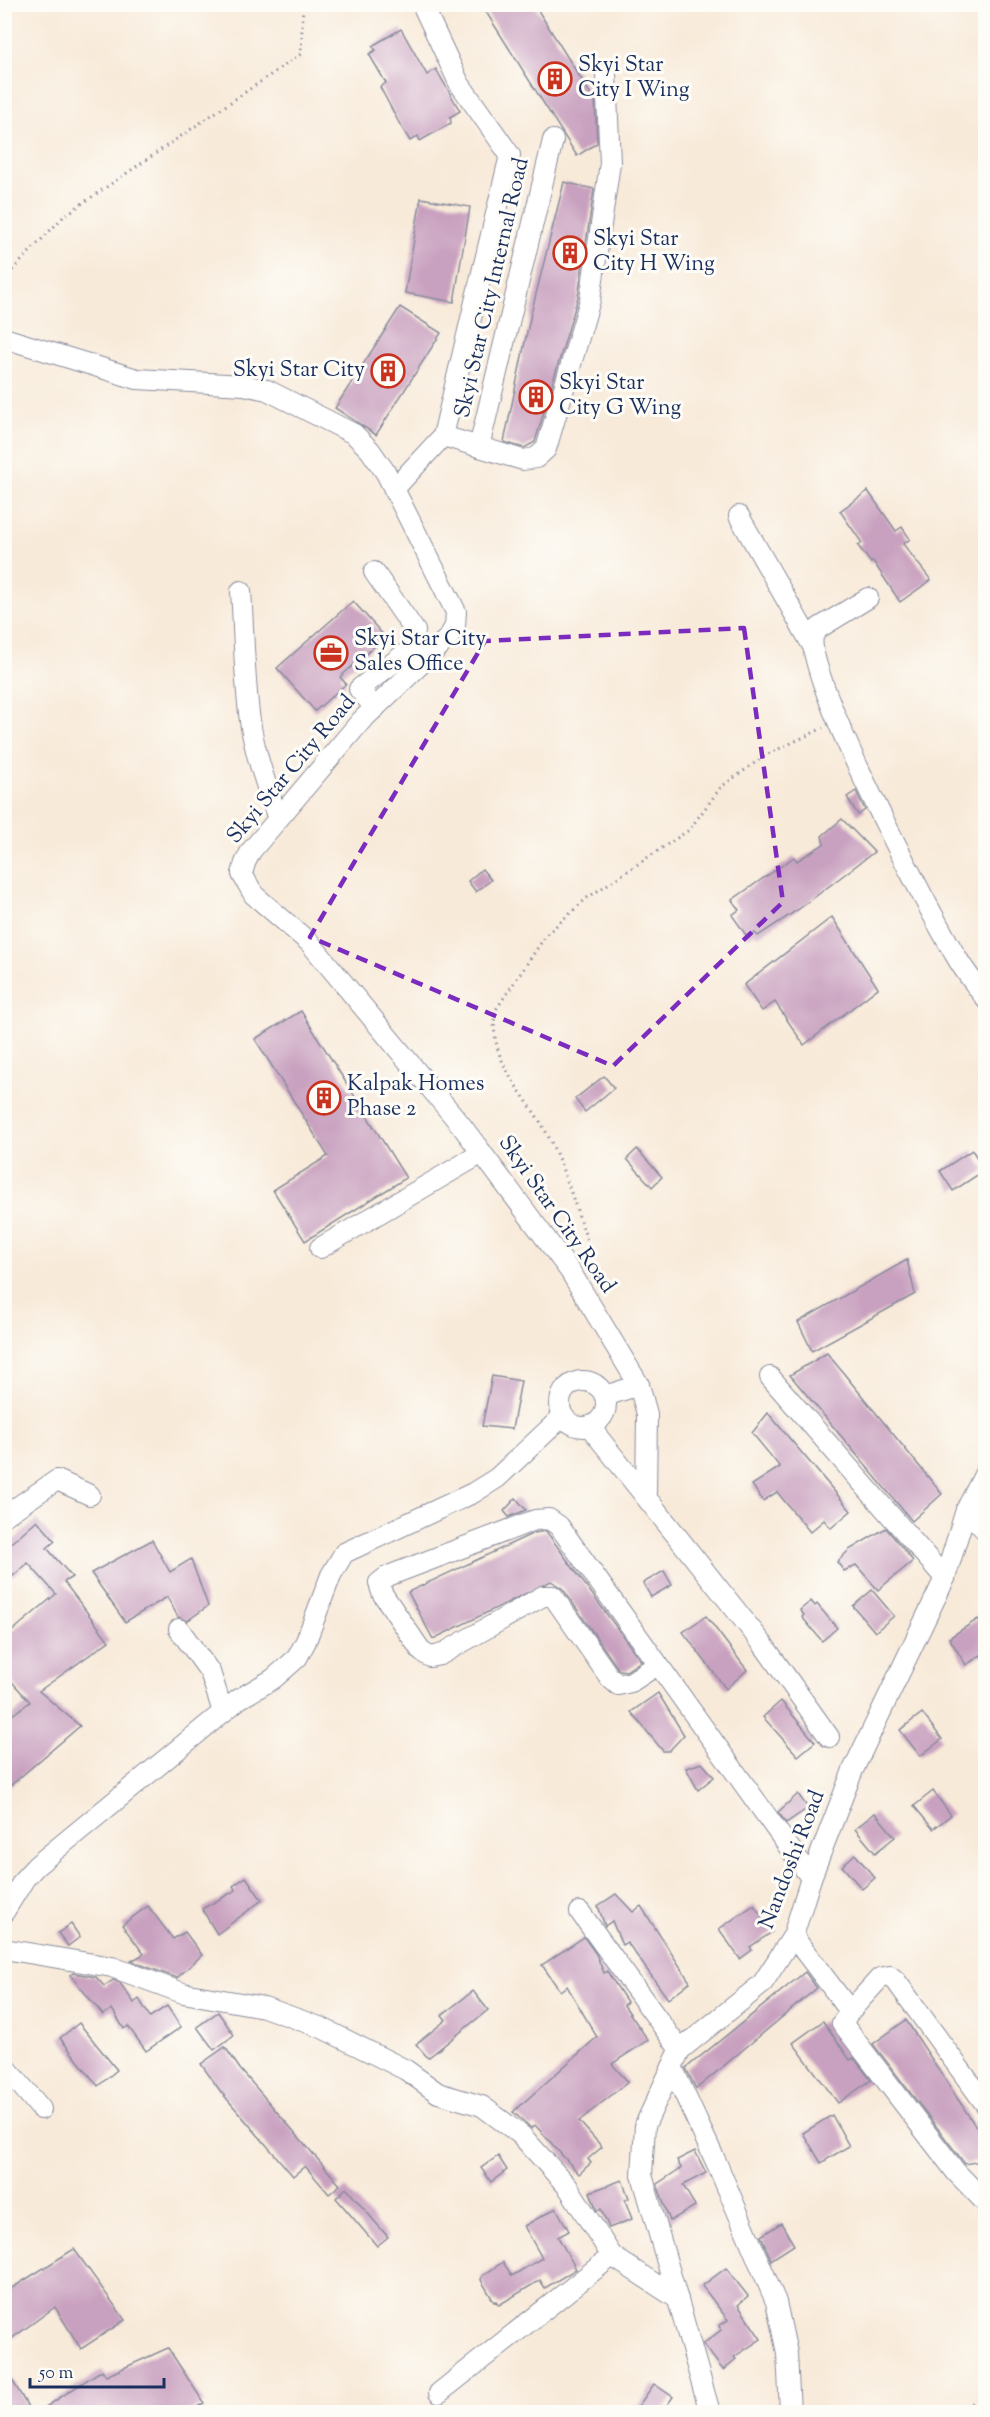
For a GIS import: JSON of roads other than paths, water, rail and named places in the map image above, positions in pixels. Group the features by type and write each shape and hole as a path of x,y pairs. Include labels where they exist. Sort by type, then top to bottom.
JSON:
{"street":[{"name":"Skyi Star City Internal Road","path":"394,489 443,436 510,155 459,83 422,4"},
{"name":"Skyi Star City Internal Road","path":"443,436 523,460 536,458 546,448 590,300 610,163 606,74"},
{"name":"Skyi Star City Internal Road","path":"479,447 553,140"},
{"name":"Skyi Star City Road","path":"4,338 137,379 244,385 267,390 354,434 370,450 394,489 456,612 455,626 449,638 344,740 244,862 242,874 246,885 310,943 482,1153 570,1271 639,1385 647,1414 646,1496"},
{"path":"739,516 811,644 836,722 956,956 986,999"},
{"path":"374,572 416,631 411,649 359,689 375,708"},
{"path":"241,591 250,723 263,778 278,819"},
{"path":"811,644 813,635 819,628 868,598"},
{"path":"320,1248 482,1153"},
{"path":"770,1377 945,1578"},
{"path":"574,1382 590,1382 602,1390 607,1404 602,1418 590,1427 575,1426 563,1416 560,1408 563,1393 574,1382"},
{"path":"605,1396 639,1385"},
{"path":"4,1912 25,1878 36,1866 223,1712 273,1679 297,1658 306,1641 331,1575 344,1553 474,1492 497,1478 563,1416"},
{"path":"590,1427 762,1643 829,1737"},
{"name":"Nandoshi Road","path":"710,2412 642,2175 645,2125 676,2058 762,1984 792,1936 811,1878 853,1770 945,1578 966,1510 986,1471"},
{"path":"4,1516 57,1480 90,1495"},
{"path":"966,1510 986,1531"},
{"path":"657,1665 631,1682 618,1684 609,1678 553,1596 543,1596 440,1655 430,1657 422,1652 382,1593 380,1583 388,1576 535,1520 549,1519 559,1526 811,1878"},
{"path":"179,1629 210,1672 223,1712"},
{"path":"580,1912 676,2058 717,2164 776,2302 787,2353 790,2412"},
{"path":"792,1936 850,2011"},
{"path":"4,1949 112,1967 183,1993 264,2007 322,2028 406,2070 438,2093 482,2106 520,2135 568,2187 612,2256 678,2299"},
{"path":"986,2105 896,1981 890,1976 880,1978 842,2023 956,2172 986,2203"},
{"path":"4,2065 41,2109"},
{"path":"439,2393 612,2256"}],"place":[{"name":"Skyi Star City I Wing","path":"555,79"},
{"name":"Skyi Star City H Wing","path":"570,253"},
{"name":"Skyi Star City","path":"388,371"},
{"name":"Skyi Star City G Wing","path":"536,397"},
{"name":"Skyi Star City Sales Office","path":"331,653"},
{"name":"Kalpak Homes Phase 2","path":"324,1098"}]}
